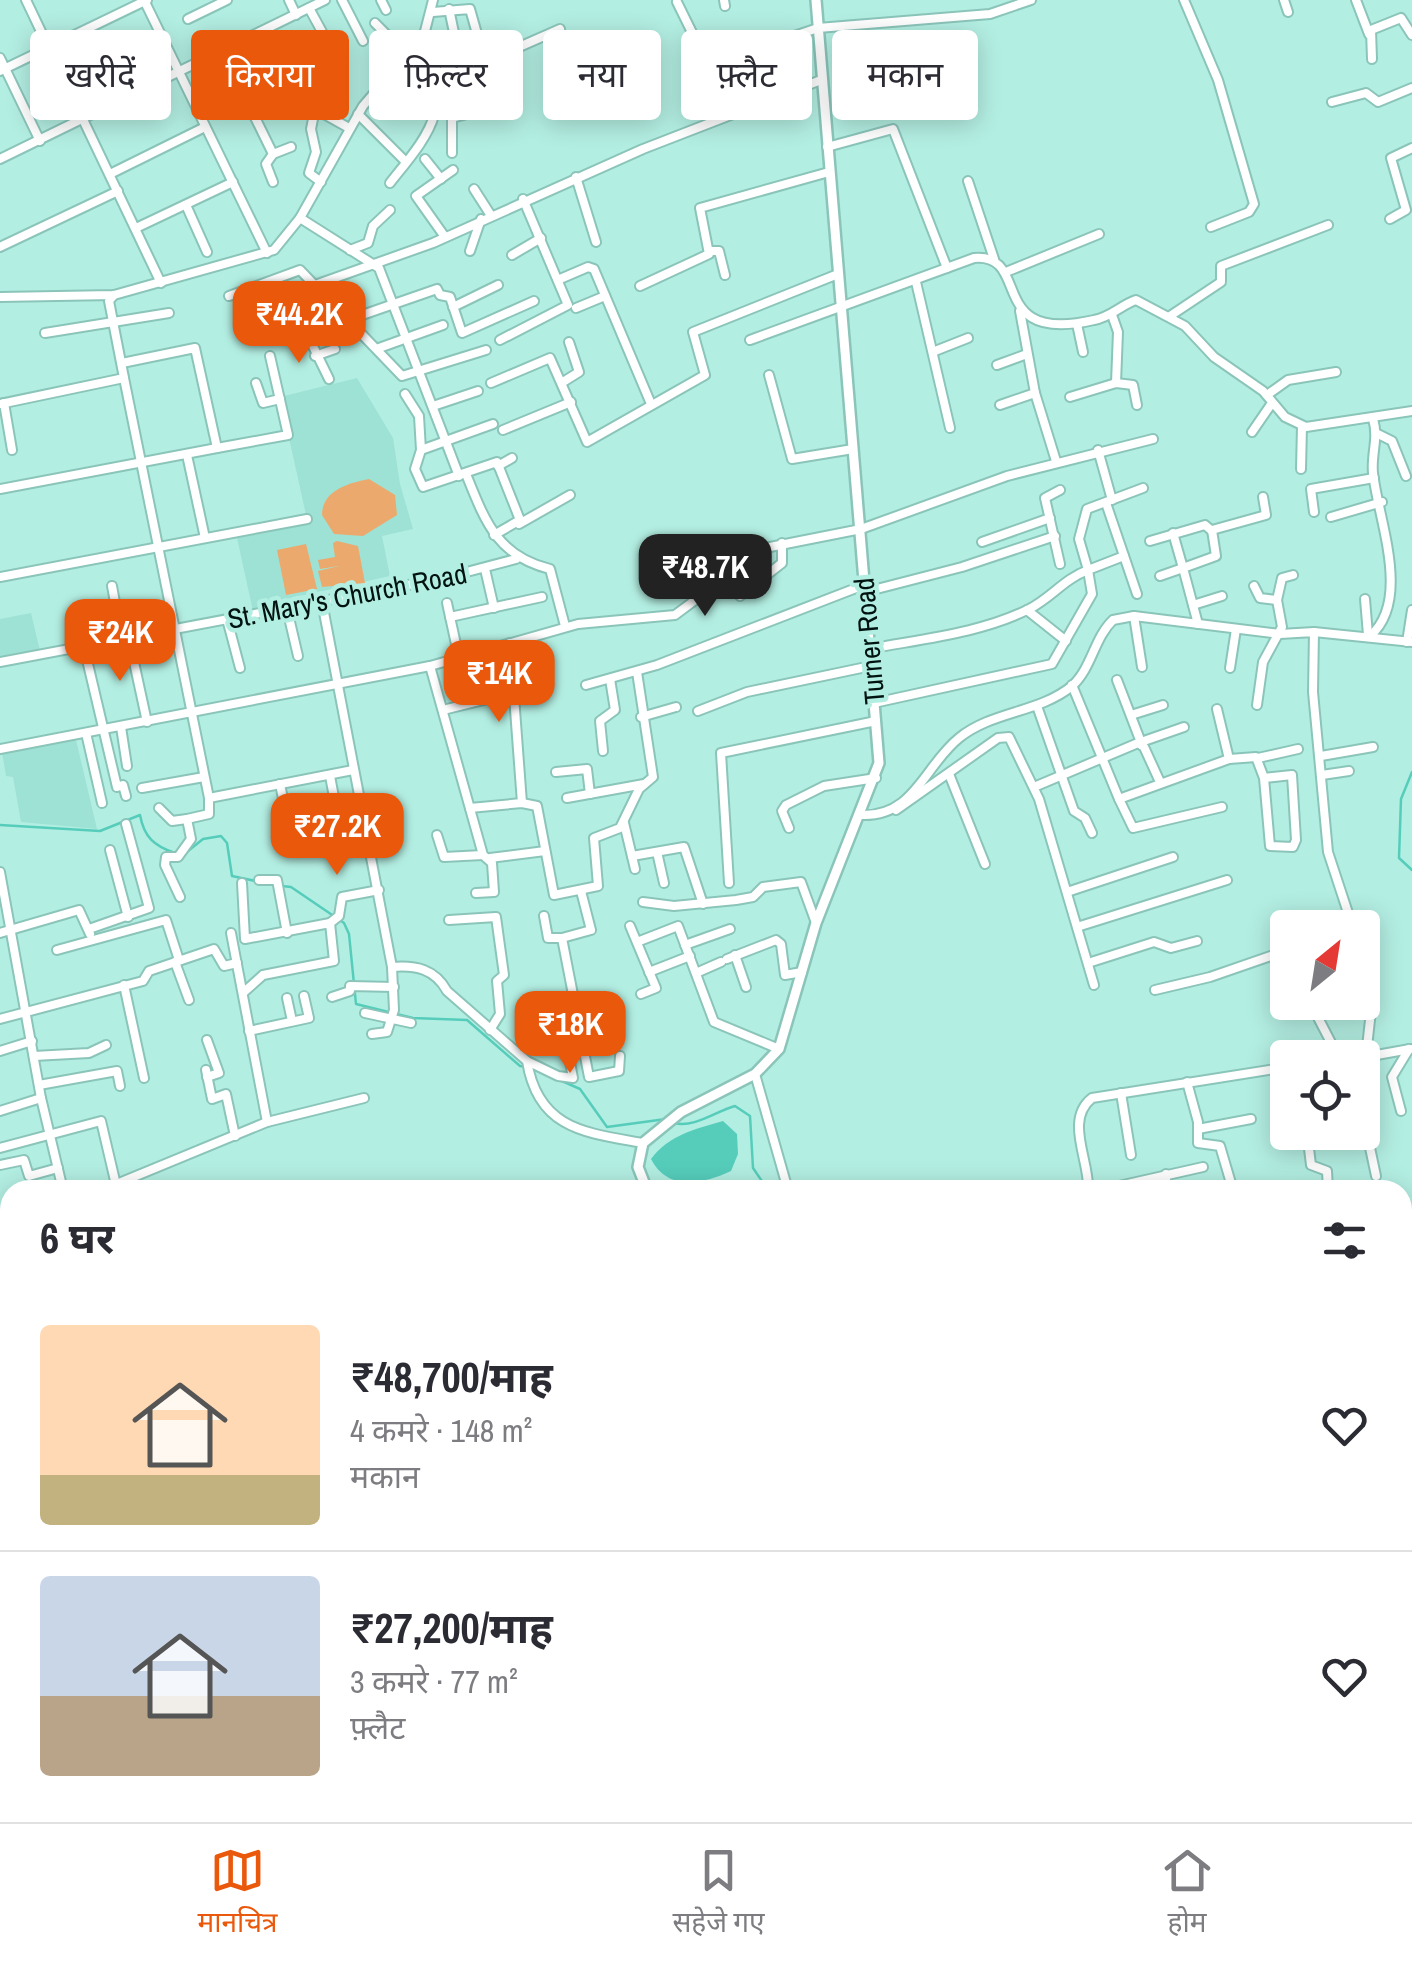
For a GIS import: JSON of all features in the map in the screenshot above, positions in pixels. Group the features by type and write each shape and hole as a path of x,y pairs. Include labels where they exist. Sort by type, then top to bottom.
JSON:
{"main road":[{"name":"Turner Road","path":"643,1143 681,1112 755,1074 780,1048 816,922 876,778 876,721 816,0"},
{"path":"643,1143 638,1166 643,1180"}],"street":[{"path":"26,0 41,30"},
{"path":"87,30 145,0 267,252"},
{"path":"188,19 227,0"},
{"path":"289,0 296,15"},
{"path":"264,30 325,0"},
{"path":"342,0 363,41"},
{"path":"382,0 386,10"},
{"path":"423,30 434,0"},
{"path":"677,2 706,65 818,28 990,14 1032,0"},
{"path":"1184,0 1218,80 1254,204 1249,212 1211,227"},
{"path":"1284,0 1288,12"},
{"path":"1356,0 1369,34 1372,58"},
{"path":"309,8 320,30"},
{"path":"449,9 470,108 467,114 452,118 452,153"},
{"path":"432,12 470,10 484,62 515,53 543,39"},
{"path":"1369,34 1402,18 1412,35"},
{"path":"376,23 384,30"},
{"path":"0,58 2,70 40,141"},
{"path":"2,70 30,58"},
{"path":"171,75 191,66"},
{"path":"315,286 445,237 523,199 821,80"},
{"path":"1332,102 1366,92 1376,102 1412,88"},
{"path":"0,297 114,295 267,252 282,244 300,218 349,128 369,101"},
{"path":"358,114 406,162"},
{"path":"0,159 81,120"},
{"path":"83,120 161,283"},
{"path":"256,120 273,154"},
{"path":"313,120 316,152 308,173 321,182"},
{"path":"334,120 349,128"},
{"path":"390,183 432,120"},
{"path":"110,174 205,127"},
{"path":"827,147 894,129 947,268"},
{"path":"273,182 266,164 273,154 290,147"},
{"path":"1390,219 1406,210 1390,160 1412,148"},
{"path":"425,159 440,179"},
{"path":"445,237 416,196 453,170"},
{"path":"710,251 700,208 829,172"},
{"path":"576,177 596,242"},
{"path":"968,181 994,259 1006,272 1020,311 1034,393 1056,461"},
{"path":"136,228 233,182"},
{"path":"470,251 486,216 474,189"},
{"path":"0,247 118,191"},
{"path":"500,340 566,308 560,279 523,199"},
{"path":"186,205 208,252"},
{"path":"350,250 368,243 372,226 390,210"},
{"path":"300,218 374,264 462,475 494,534 516,558 550,568 565,626"},
{"path":"1170,316 1221,282 1222,266 1328,225"},
{"path":"1006,272 1099,234"},
{"path":"512,255 541,238"},
{"path":"640,286 710,251 719,250 725,275"},
{"path":"750,340 841,310 974,258 994,259"},
{"path":"560,279 590,267 651,404"},
{"path":"229,296 300,270 402,376 486,350"},
{"path":"490,383 550,358 587,442 706,374 693,333 838,274"},
{"path":"916,282 936,350 950,428"},
{"path":"453,307 498,285"},
{"path":"293,339 437,289 440,296 450,297 462,333 534,301"},
{"path":"114,295 109,301 144,463 210,814 172,821 159,808"},
{"path":"576,308 606,296"},
{"path":"1020,311 1036,321 1077,324 1112,315 1136,300 1186,326 1226,367 1302,426 1312,428 1412,411"},
{"path":"45,332 114,325 169,313"},
{"path":"1112,315 1118,332 1116,383"},
{"path":"1077,324 1084,352"},
{"path":"379,348 443,325"},
{"path":"306,334 329,379"},
{"path":"936,350 968,338"},
{"path":"562,382 580,372 569,342"},
{"path":"122,362 194,348 217,448"},
{"path":"315,356 336,349"},
{"path":"997,365 1027,354"},
{"path":"0,489 288,435 270,356"},
{"path":"1252,432 1269,399 1288,380 1336,372"},
{"path":"769,375 792,459 854,450"},
{"path":"12,450 2,404 124,378"},
{"path":"256,383 263,403 280,399"},
{"path":"1070,396 1116,383 1135,386 1137,405"},
{"path":"420,420 434,409 478,392"},
{"path":"1000,405 1034,393"},
{"path":"405,394 420,420 421,450 415,469 423,487 496,462 519,524"},
{"path":"503,430 571,402"},
{"path":"1369,636 1389,615 1396,588 1390,533 1374,478 1374,418"},
{"path":"421,450 494,424"},
{"path":"1302,426 1302,469"},
{"path":"1376,432 1392,441 1406,476"},
{"path":"0,749 339,686 430,666 565,626 675,615 750,558 782,543 861,529 1056,461 1153,439"},
{"path":"1098,450 1137,594"},
{"path":"187,455 205,538"},
{"path":"498,466 512,458"},
{"path":"1314,512 1311,489 1374,478"},
{"path":"874,703 1049,665 1092,594 1080,545 1087,509 1143,488"},
{"path":"1060,490 1045,498 1060,564"},
{"path":"494,534 570,495"},
{"path":"1212,531 1266,515 1263,497"},
{"path":"1331,517 1382,502"},
{"path":"982,542 1050,518"},
{"path":"0,577 307,519"},
{"path":"1150,541 1205,525 1212,531 1216,556 1160,576"},
{"path":"1173,533 1198,624"},
{"path":"1003,534 1007,552"},
{"path":"586,684 636,672 864,588 1056,536"},
{"path":"724,579 738,597 782,562 782,543"},
{"path":"869,649 1028,610 1068,578 1124,556"},
{"name":"St. Mary's Church Road","path":"0,662 322,602 484,569 516,558"},
{"path":"750,558 764,577"},
{"path":"484,569 494,608"},
{"path":"1257,704 1263,662 1280,634 1280,580 1293,575"},
{"path":"112,586 146,722"},
{"path":"1254,586 1260,598 1277,600"},
{"path":"1192,604 1222,596"},
{"path":"450,617 542,597"},
{"path":"1365,599 1369,636"},
{"path":"322,602 392,967 392,1014 387,1032 372,1034"},
{"path":"447,603 459,658"},
{"path":"287,609 298,656"},
{"path":"1028,610 1066,641"},
{"path":"888,813 923,785 941,754 960,737 988,721 1037,706 1072,686 1108,623 1134,616 1280,634 1314,632 1410,642 1412,610"},
{"path":"1134,616 1142,667"},
{"path":"227,620 240,668"},
{"path":"1230,668 1236,629"},
{"path":"1314,632 1313,692 1328,852 1348,910"},
{"path":"510,643 522,803"},
{"path":"84,647 118,786"},
{"path":"430,666 494,892 476,892"},
{"path":"698,711 747,692 871,666"},
{"path":"470,808 522,803 538,808 554,896 600,883 594,838 624,823 644,784 653,777 636,672"},
{"path":"603,751 600,720 615,710 610,679"},
{"path":"1117,680 1160,782"},
{"path":"1072,686 1134,828 1222,807"},
{"path":"444,710 516,692"},
{"path":"1130,714 1163,705"},
{"path":"1037,706 1074,811 1085,818 1092,833"},
{"path":"641,717 676,708"},
{"path":"1218,710 1228,759"},
{"path":"729,884 721,753 876,721"},
{"path":"121,727 127,766"},
{"path":"1034,787 1184,727"},
{"path":"86,733 102,803"},
{"path":"860,815 888,813 905,806 1005,736 1034,787 1094,985"},
{"path":"1321,756 1374,747"},
{"path":"1119,799 1228,759 1258,758 1298,749"},
{"path":"1258,758 1264,778 1270,846 1293,847 1296,840 1292,774 1264,778"},
{"path":"556,772 587,769 590,794"},
{"path":"209,798 354,770"},
{"path":"1322,774 1349,770"},
{"path":"949,774 985,864"},
{"path":"330,776 338,812"},
{"path":"142,788 204,778"},
{"path":"789,828 782,810 786,805 828,785 876,778"},
{"path":"280,784 293,848"},
{"path":"567,798 644,784"},
{"path":"114,798 112,788 123,785 126,796"},
{"path":"180,896 165,865 166,858 180,854 191,839 186,819"},
{"path":"624,823 635,869"},
{"path":"89,929 147,911 150,905 126,824"},
{"path":"437,835 444,857 545,851"},
{"path":"632,856 684,846 703,904"},
{"path":"110,850 128,917"},
{"path":"657,852 664,883"},
{"path":"1066,892 1173,857"},
{"path":"0,872 61,1180"},
{"path":"259,880 279,887 287,934"},
{"path":"1077,927 1227,880"},
{"path":"643,902 703,904 753,897 763,887 802,882 816,922"},
{"path":"242,883 245,940 287,934 335,920"},
{"path":"244,992 263,975 334,960 335,920 342,897 379,890"},
{"path":"544,916 548,938 591,930 582,891"},
{"path":"0,933 77,910 84,912 91,941"},
{"path":"449,920 496,917 504,975 497,981 500,1014 490,1030"},
{"path":"57,950 166,920 189,1000"},
{"path":"630,926 656,988 640,994"},
{"path":"637,942 678,926 714,1022 780,1048"},
{"path":"685,945 730,929"},
{"path":"231,933 267,1122"},
{"path":"562,938 589,1077 619,1072 620,1056"},
{"path":"696,973 778,940 784,975 802,972"},
{"path":"1088,963 1154,942 1171,948 1197,941"},
{"path":"0,1019 142,981 150,971 214,949 224,966 238,963"},
{"path":"1155,990 1210,977 1270,955"},
{"path":"649,972 690,956"},
{"path":"728,959 746,987"},
{"path":"392,967 414,967 438,976 446,990 528,1065 560,1123 576,1131 643,1143"},
{"path":"124,985 144,1078"},
{"path":"332,996 353,986 394,986"},
{"path":"249,1031 309,1018 304,996"},
{"path":"287,998 292,1021"},
{"path":"364,1013 392,1014 411,1023"},
{"path":"528,1065 573,1078 566,1041 618,1030"},
{"path":"207,1040 219,1072 206,1074 212,1099 226,1094 235,1136"},
{"path":"0,1050 32,1041"},
{"path":"34,1056 89,1054 106,1045"},
{"path":"1380,1054 1410,1049"},
{"path":"1401,1111 1392,1079 1410,1049"},
{"path":"1402,1066 1411,1075"},
{"path":"1086,1180 1080,1137 1082,1110 1092,1098 1270,1069"},
{"path":"40,1085 117,1071 120,1086"},
{"path":"755,1074 785,1180"},
{"path":"1188,1082 1199,1145 1220,1146 1230,1180"},
{"path":"1121,1092 1131,1154"},
{"path":"0,1111 42,1098"},
{"path":"128,1180 267,1122 364,1098"},
{"path":"1198,1129 1251,1119"},
{"path":"0,1148 101,1121 115,1180"},
{"path":"1309,1150 1310,1164 1327,1171 1327,1180"},
{"path":"1370,1150 1376,1176"},
{"path":"0,1166 24,1160 29,1176 58,1168"},
{"path":"1142,1180 1203,1167"},
{"path":"1166,1174 1166,1180"}],"shaded area":[{"path":"357,378 393,438 400,484 413,529 382,536 390,576 269,603 269,609 253,611 237,538 308,524 280,397"},
{"path":"369,479 395,495 397,515 363,536 334,534 322,515 327,499 345,486"},
{"path":"333,543 358,546 365,583 322,587 318,571 339,566 320,569 318,560 335,557"},
{"path":"306,544 317,589 286,595 277,550"},
{"path":"31,613 40,651 0,659 0,619"},
{"path":"76,740 97,829 21,822 13,777 6,776 2,752"},
{"path":"723,1121 737,1134 738,1154 731,1171 705,1180 674,1180 658,1170 651,1159 658,1151 693,1130"}],"waterway":[{"path":"1412,772 1401,799 1399,858 1412,870"},
{"path":"0,825 100,831 140,815 151,840 175,853"},
{"path":"183,855 203,839 221,836 227,843 232,876 274,885"},
{"path":"282,886 291,887 344,923 349,934 356,1004 413,1018 467,1020 520,1066 527,1067"},
{"path":"544,1073 580,1089 607,1127 666,1119"},
{"path":"674,1123 697,1121 735,1106 750,1116 753,1168 761,1180"}]}
